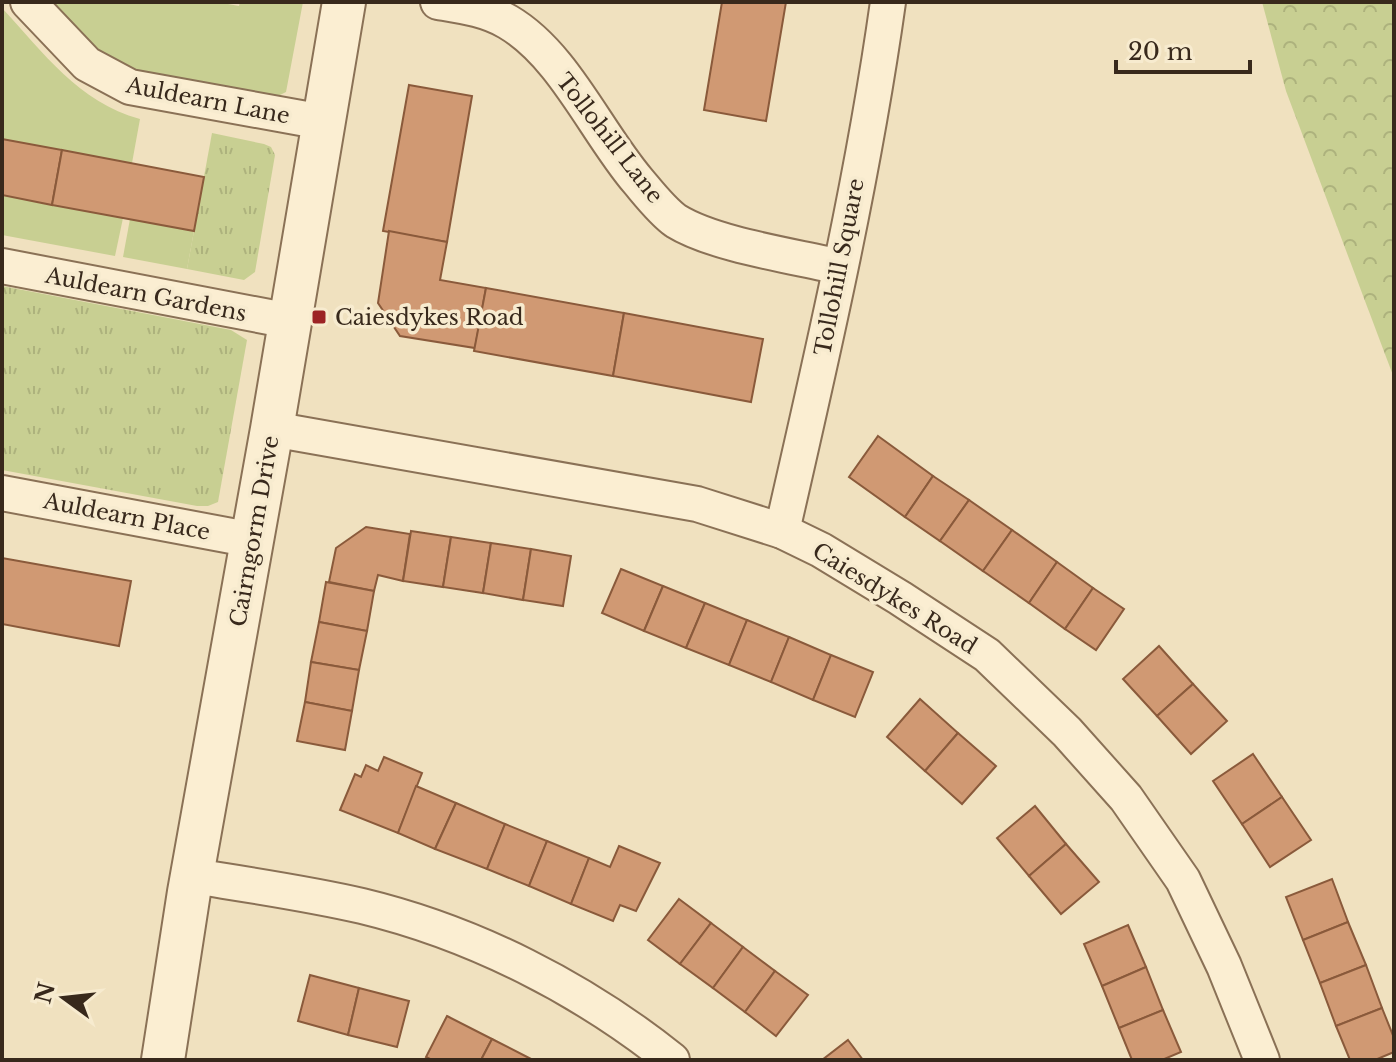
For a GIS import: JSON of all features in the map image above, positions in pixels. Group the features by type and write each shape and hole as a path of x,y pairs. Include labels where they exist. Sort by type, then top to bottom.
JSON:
{"street":[{"name":"Auldearn Lane","path":"28,2 87,64 130,87 323,122"},
{"name":"Cairngorm Drive","path":"163,1060 344,2"},
{"name":"Tollohill Lane","path":"438,2 476,8 506,20 530,37 586,106 626,167 674,219 701,234 840,267"},
{"name":"Tollohill Square","path":"782,531 840,267 879,66 888,2"},
{"name":"Auldearn Gardens","path":"2,266 290,321"},
{"name":"Caiesdykes Road","path":"272,429 697,504 782,531 860,574 987,655 1067,732 1126,798 1183,880 1224,966 1262,1060"},
{"name":"Auldearn Place","path":"2,493 253,540"},
{"path":"193,876 364,907 453,936 503,956 566,988 628,1025 672,1060"}],"green space":[{"path":"51,2 217,2 239,6 240,2 303,2 286,92 276,97 123,66 94,48"},
{"path":"1262,2 1394,2 1394,378 1286,91"},
{"path":"2,8 80,88 98,101 140,119 132,163 2,139"},
{"path":"212,133 264,144 271,147 275,155 255,272 244,280 187,269"},
{"path":"2,195 123,218 115,256 2,235"},
{"path":"130,219 194,231 187,269 123,257"},
{"path":"2,286 231,330 247,340 218,502 197,506 2,470"}],"building":[{"path":"722,2 786,2 766,121 704,110"},
{"path":"409,85 472,96 447,242 383,231"},
{"path":"2,139 62,150 52,205 2,195"},
{"path":"62,150 204,177 194,231 52,205"},
{"path":"389,231 447,242 440,280 486,288 475,348 400,336 378,303"},
{"path":"486,288 624,313 613,376 474,351"},
{"path":"624,313 763,339 751,402 613,376"},
{"path":"878,436 933,476 905,517 849,477"},
{"path":"933,476 969,500 940,541 905,517"},
{"path":"969,500 1012,530 983,571 940,541"},
{"path":"366,527 410,534 403,581 378,575 374,591 329,582 336,548"},
{"path":"1012,530 1057,562 1029,603 983,571"},
{"path":"411,531 451,537 443,587 403,581"},
{"path":"451,537 491,543 483,593 443,587"},
{"path":"491,543 531,549 523,600 483,593"},
{"path":"531,549 571,556 563,606 523,600"},
{"path":"2,558 131,581 119,646 2,624"},
{"path":"1057,562 1093,588 1065,629 1029,603"},
{"path":"621,569 663,586 644,631 602,613"},
{"path":"326,582 374,591 367,631 319,622"},
{"path":"663,586 705,603 686,648 644,631"},
{"path":"1093,588 1124,609 1096,650 1065,629"},
{"path":"705,603 747,620 729,665 686,648"},
{"path":"747,620 789,637 771,682 729,665"},
{"path":"319,622 367,631 359,670 311,662"},
{"path":"789,637 831,655 813,700 771,682"},
{"path":"1159,646 1193,684 1157,716 1123,679"},
{"path":"831,655 873,672 855,717 813,700"},
{"path":"311,662 359,670 352,711 305,702"},
{"path":"1193,684 1227,721 1191,754 1157,716"},
{"path":"920,699 958,733 925,771 887,737"},
{"path":"305,702 352,711 345,750 297,741"},
{"path":"958,733 996,766 962,804 925,771"},
{"path":"1253,754 1282,797 1242,824 1213,781"},
{"path":"384,757 422,773 398,833 340,810 355,774 361,777 366,765 378,771"},
{"path":"416,786 456,803 435,849 398,833"},
{"path":"1282,797 1311,840 1270,867 1242,824"},
{"path":"456,803 505,824 487,869 435,849"},
{"path":"1035,806 1066,844 1029,876 997,838"},
{"path":"505,824 547,841 529,886 487,869"},
{"path":"547,841 589,858 571,904 529,886"},
{"path":"1066,844 1099,882 1061,914 1029,876"},
{"path":"619,846 660,863 636,911 620,905 613,921 571,904 589,858 610,867"},
{"path":"1332,879 1348,922 1303,940 1286,897"},
{"path":"679,899 711,923 680,964 648,940"},
{"path":"1348,922 1366,965 1320,983 1303,940"},
{"path":"711,923 743,947 713,988 680,964"},
{"path":"1128,925 1146,967 1102,986 1084,944"},
{"path":"743,947 775,971 745,1012 713,988"},
{"path":"1366,965 1382,1008 1336,1026 1320,983"},
{"path":"1146,967 1163,1010 1119,1028 1102,986"},
{"path":"775,971 808,995 776,1036 745,1012"},
{"path":"310,975 359,988 348,1035 298,1021"},
{"path":"359,988 409,1001 397,1047 348,1035"},
{"path":"1382,1008 1394,1038 1394,1052 1375,1060 1350,1060 1336,1026"},
{"path":"1163,1010 1181,1052 1162,1060 1132,1060 1119,1028"},
{"path":"447,1016 492,1039 481,1060 432,1060 426,1057"},
{"path":"492,1039 533,1060 481,1060"},
{"path":"848,1040 863,1060 822,1060"}],"place":[{"name":"Caiesdykes Road","path":"319,317"}]}
